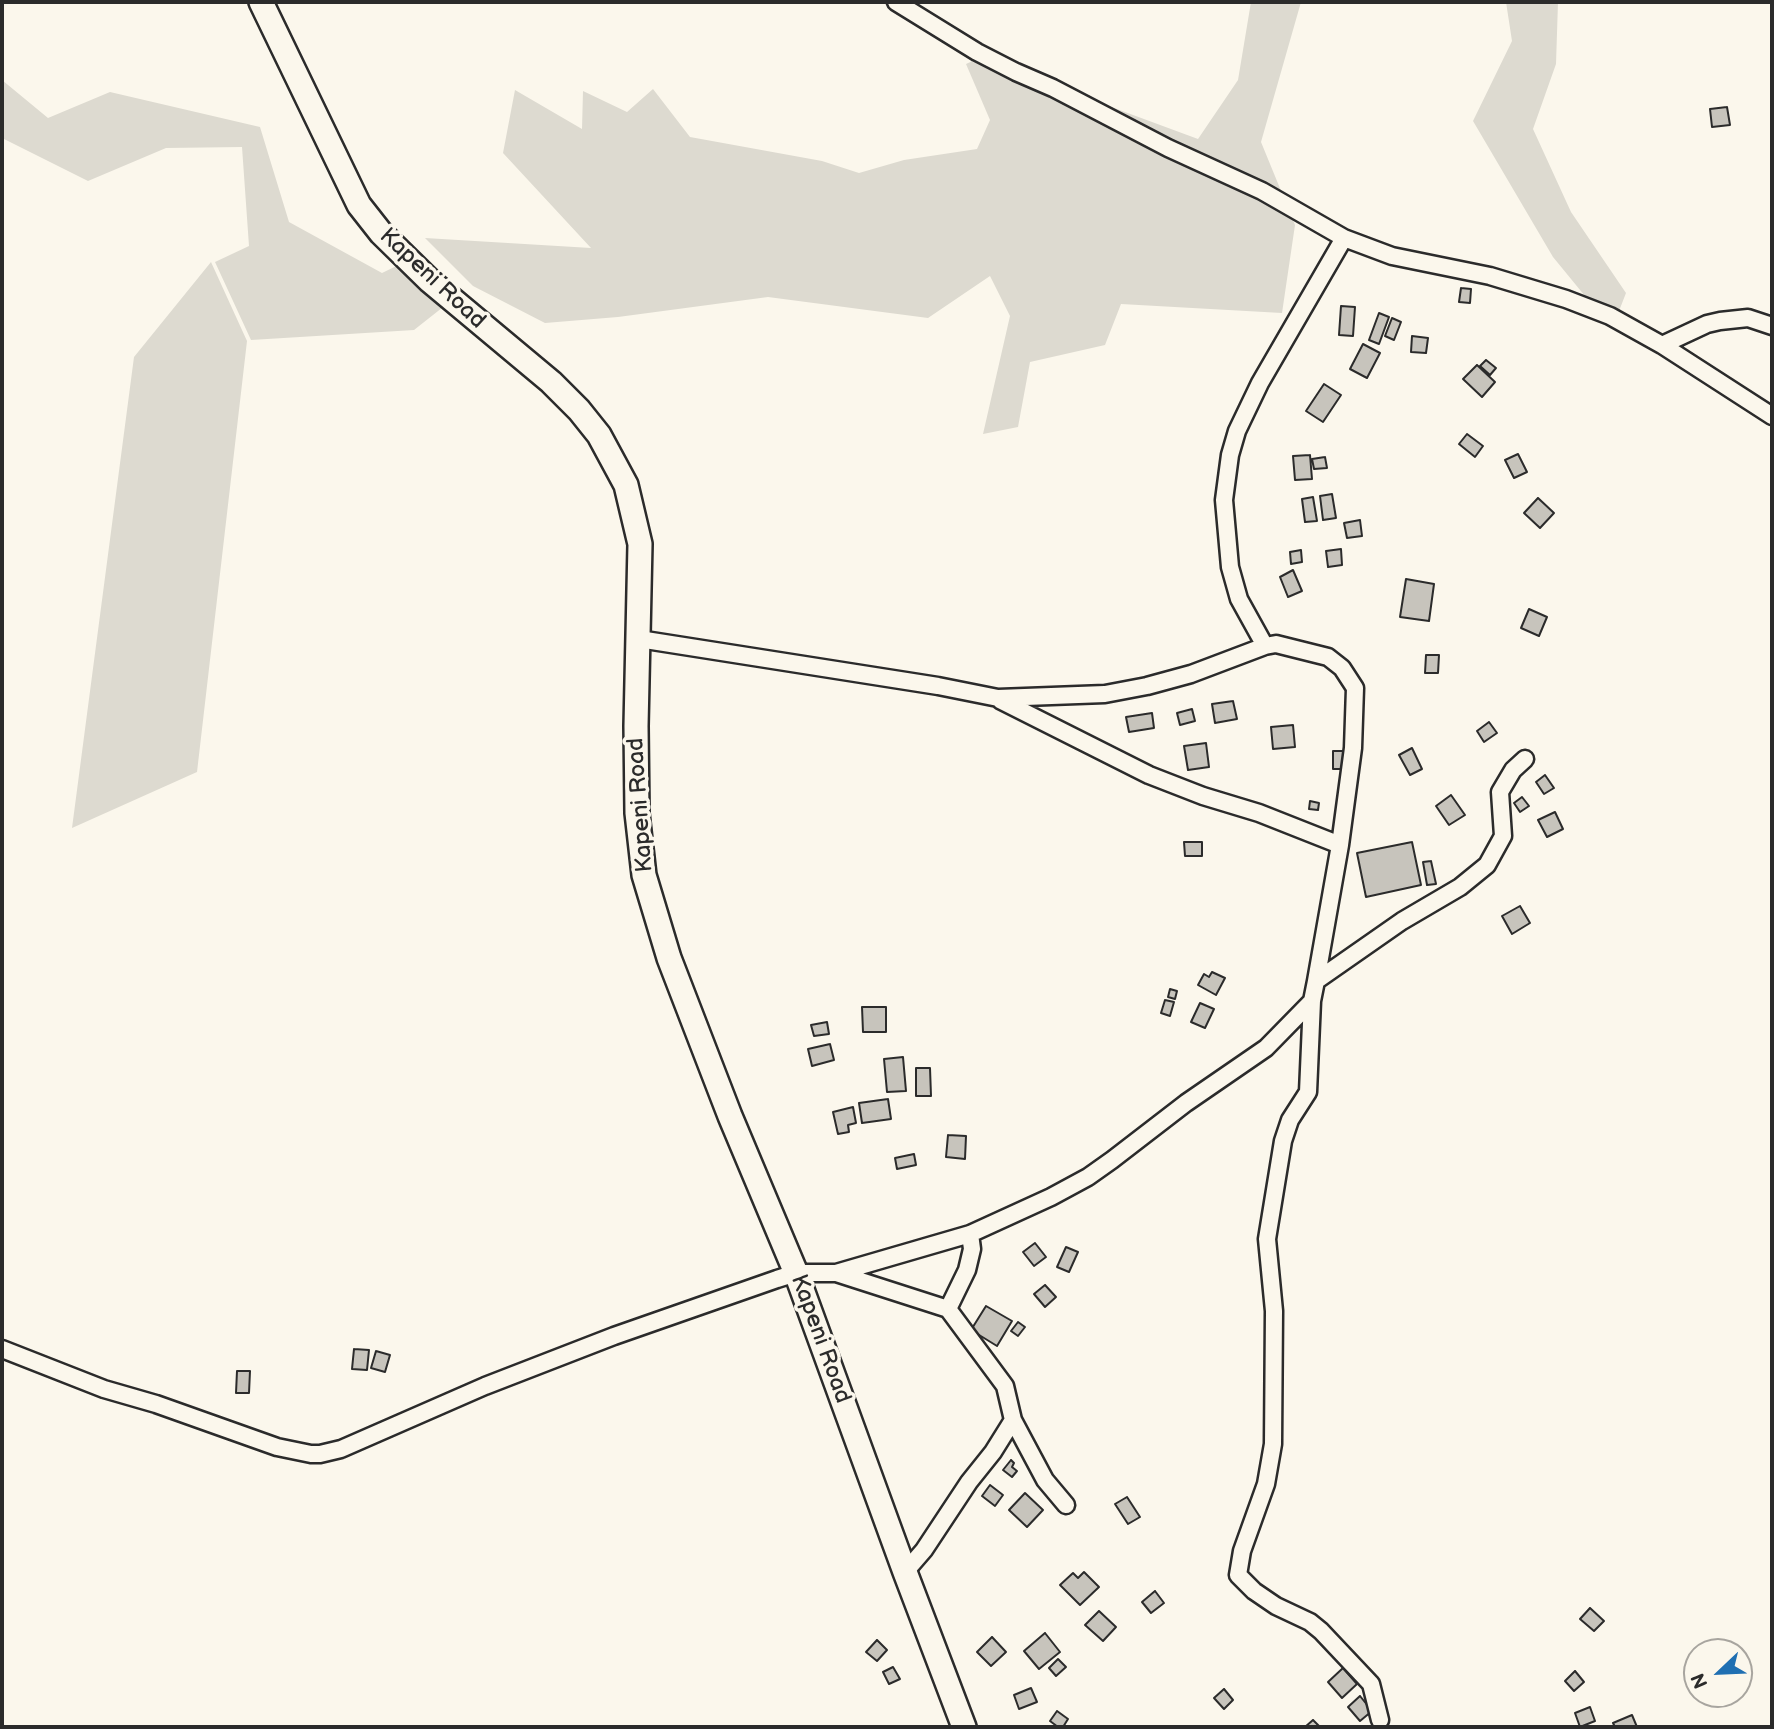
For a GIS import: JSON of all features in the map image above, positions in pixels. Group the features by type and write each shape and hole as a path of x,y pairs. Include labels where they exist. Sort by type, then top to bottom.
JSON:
{"main road":[{"name":"Kapeni Road","path":"261,2 359,205 381,233 430,281 551,382 585,418 614,460 629,494 640,544 637,813 644,875 669,958 796,1273 964,1727"}],"street":[{"path":"896,2 977,52 1168,148 1262,191 1344,238 1392,256 1490,276 1566,299 1610,316 1662,345 1772,416"},
{"path":"1265,646 1239,599 1230,568 1224,500 1230,455 1237,431 1265,373 1344,238"},
{"path":"1662,345 1707,324 1720,321 1748,318 1772,326"},
{"path":"639,639 938,686 998,698 1105,694 1147,686 1191,674 1276,644 1328,657 1347,674 1355,688 1353,748 1340,845 1312,1001 1308,1092 1290,1120 1283,1141 1267,1239 1274,1311 1273,1444 1266,1483 1242,1551 1238,1575 1254,1591 1276,1606 1311,1622 1321,1631 1371,1684 1380,1720"},
{"path":"998,698 1149,775 1203,796 1259,813 1340,845"},
{"path":"1316,981 1402,921 1460,887 1487,865 1503,836 1500,792 1513,770 1525,759"},
{"path":"2,1349 104,1389 156,1404 276,1447 320,1454 341,1449 485,1386 614,1336 796,1273 836,1273 970,1234 1051,1197 1088,1177 1186,1103 1266,1048 1312,1001"},
{"path":"948,1309 967,1270 972,1249 970,1234"},
{"path":"836,1273 948,1309 1005,1386 1013,1420 1045,1480 1066,1505"},
{"path":"905,1572 924,1550 1013,1420"}],"shaded area":[{"path":"1251,2 1301,2 1261,142 1295,225 1282,313 1121,304 1105,345 1030,362 1018,427 983,434 1010,316 990,276 928,318 768,297 618,317 545,323 473,286 425,238 591,248 503,153 515,90 582,129 583,91 627,112 653,89 690,137 822,161 859,173 904,160 977,149 990,120 966,64 979,58 1198,139 1238,80"},
{"path":"1506,2 1558,2 1556,64 1533,129 1571,212 1626,293 1612,329 1553,257 1473,121 1512,41"},
{"path":"2,80 48,118 110,92 260,127 289,222 382,273 415,257 452,300 414,330 251,340 215,262 249,246 242,147 166,148 88,181 2,138"},
{"path":"211,262 247,341 197,772 72,828 134,357"}],"building":[{"path":"1727,107 1730,125 1712,127 1710,109"},
{"path":"1461,288 1471,289 1470,303 1459,302"},
{"path":"1341,306 1355,307 1353,336 1339,335"},
{"path":"1379,313 1389,317 1379,344 1369,340"},
{"path":"1392,318 1401,322 1394,340 1385,336"},
{"path":"1412,336 1428,338 1426,353 1411,352"},
{"path":"1363,344 1380,353 1367,378 1350,369"},
{"path":"1486,360 1496,368 1490,375 1480,366"},
{"path":"1477,365 1495,382 1482,397 1463,379"},
{"path":"1324,384 1341,395 1323,422 1306,411"},
{"path":"1467,434 1483,446 1475,457 1459,444"},
{"path":"1518,454 1527,472 1514,478 1505,460"},
{"path":"1310,455 1312,479 1295,480 1293,456"},
{"path":"1325,457 1327,468 1314,469 1312,459"},
{"path":"1332,494 1336,518 1323,520 1320,496"},
{"path":"1313,497 1317,521 1305,522 1302,499"},
{"path":"1538,498 1554,513 1540,528 1524,513"},
{"path":"1360,520 1362,536 1347,538 1344,523"},
{"path":"1341,549 1342,565 1328,567 1326,551"},
{"path":"1301,550 1302,562 1291,564 1290,552"},
{"path":"1293,570 1302,591 1288,597 1280,577"},
{"path":"1406,579 1434,584 1429,621 1400,617"},
{"path":"1529,609 1547,617 1539,636 1521,628"},
{"path":"1426,655 1439,655 1438,673 1425,673"},
{"path":"1233,701 1237,719 1215,723 1212,704"},
{"path":"1192,709 1195,721 1180,725 1177,713"},
{"path":"1152,713 1154,728 1129,732 1126,717"},
{"path":"1489,722 1497,733 1484,742 1477,731"},
{"path":"1293,725 1295,747 1273,749 1271,727"},
{"path":"1206,743 1209,767 1188,770 1184,746"},
{"path":"1412,748 1422,769 1410,775 1399,755"},
{"path":"1333,751 1347,751 1348,769 1333,769"},
{"path":"1545,775 1554,788 1544,794 1536,782"},
{"path":"1451,795 1465,815 1449,825 1436,806"},
{"path":"1522,797 1529,806 1520,812 1514,803"},
{"path":"1310,801 1319,803 1318,810 1309,809"},
{"path":"1555,812 1563,829 1547,837 1538,820"},
{"path":"1184,842 1202,842 1202,856 1185,856"},
{"path":"1412,842 1421,885 1366,897 1357,853"},
{"path":"1431,861 1436,884 1427,885 1423,862"},
{"path":"1520,906 1530,923 1512,934 1502,916"},
{"path":"1212,972 1225,978 1216,995 1198,985 1204,974 1209,977"},
{"path":"1170,989 1177,991 1175,999 1168,997"},
{"path":"1165,1000 1174,1002 1170,1016 1161,1013"},
{"path":"1200,1003 1214,1009 1205,1028 1191,1022"},
{"path":"862,1007 886,1007 886,1032 863,1032"},
{"path":"827,1022 829,1034 814,1036 811,1025"},
{"path":"830,1044 834,1060 812,1066 808,1049"},
{"path":"903,1057 906,1091 887,1092 884,1059"},
{"path":"916,1068 930,1068 931,1096 916,1096"},
{"path":"888,1099 891,1119 862,1123 859,1103"},
{"path":"853,1107 856,1123 848,1125 849,1132 838,1134 833,1112"},
{"path":"948,1135 966,1136 965,1159 946,1157"},
{"path":"914,1154 916,1165 897,1169 895,1158"},
{"path":"1035,1243 1046,1257 1034,1266 1023,1252"},
{"path":"1066,1247 1078,1252 1069,1272 1057,1267"},
{"path":"1045,1285 1056,1297 1045,1307 1034,1294"},
{"path":"986,1306 1012,1321 997,1346 971,1330"},
{"path":"1018,1322 1025,1327 1018,1336 1011,1331"},
{"path":"354,1349 369,1350 367,1370 352,1369"},
{"path":"376,1351 390,1355 385,1372 371,1368"},
{"path":"237,1371 250,1371 249,1393 236,1393"},
{"path":"1011,1460 1014,1463 1012,1467 1017,1471 1012,1477 1003,1470"},
{"path":"990,1485 1003,1495 995,1506 982,1496"},
{"path":"1025,1493 1043,1510 1027,1527 1009,1510"},
{"path":"1127,1497 1140,1517 1128,1524 1115,1504"},
{"path":"1084,1572 1099,1587 1080,1605 1060,1585 1073,1573 1078,1578"},
{"path":"1155,1591 1164,1603 1151,1613 1142,1602"},
{"path":"1590,1608 1604,1621 1594,1631 1580,1619"},
{"path":"1099,1611 1116,1627 1103,1641 1085,1625"},
{"path":"1045,1633 1060,1652 1039,1669 1024,1651"},
{"path":"992,1637 1006,1652 991,1666 977,1652"},
{"path":"877,1640 887,1650 877,1661 866,1652"},
{"path":"1058,1659 1066,1667 1056,1676 1049,1668"},
{"path":"893,1667 900,1679 889,1684 883,1672"},
{"path":"1343,1668 1357,1684 1342,1698 1328,1682"},
{"path":"1575,1671 1584,1682 1574,1691 1565,1681"},
{"path":"1031,1688 1037,1702 1019,1709 1014,1695"},
{"path":"1224,1689 1233,1700 1224,1709 1214,1698"},
{"path":"1360,1696 1372,1711 1360,1721 1348,1707"},
{"path":"1590,1707 1595,1721 1580,1727 1575,1713"},
{"path":"1057,1711 1068,1719 1063,1727 1050,1721"},
{"path":"1632,1715 1637,1727 1615,1727 1613,1723"},
{"path":"1313,1720 1320,1727 1305,1727"}]}
